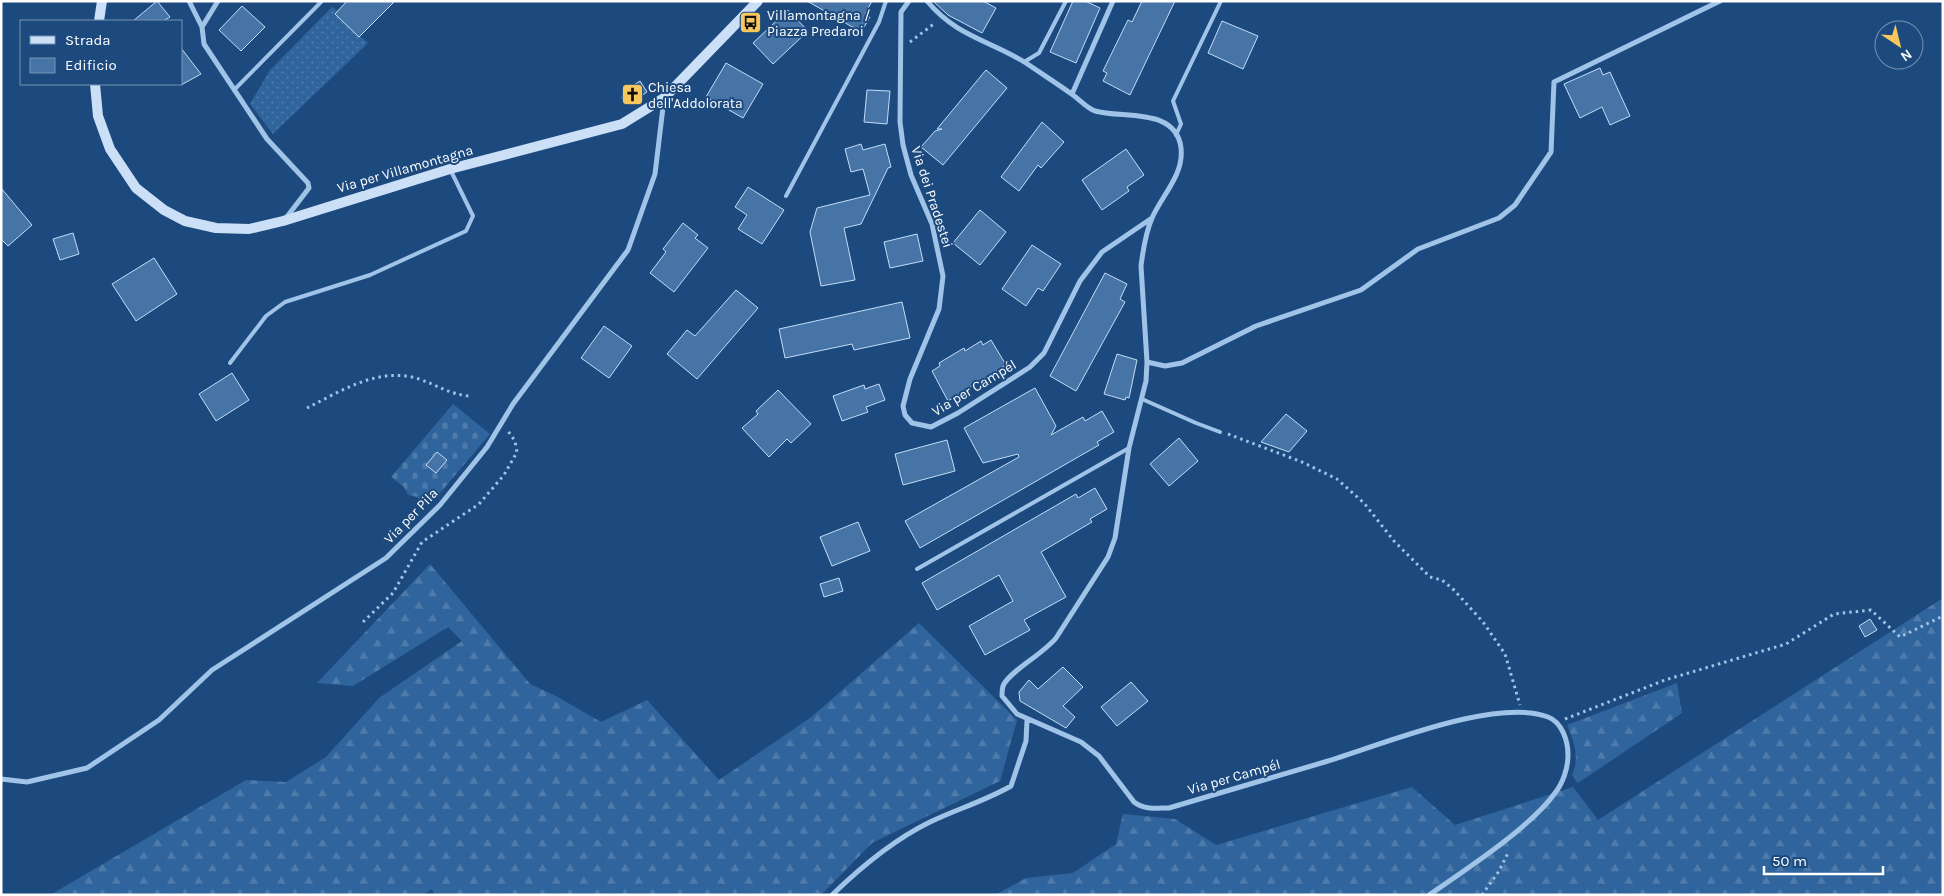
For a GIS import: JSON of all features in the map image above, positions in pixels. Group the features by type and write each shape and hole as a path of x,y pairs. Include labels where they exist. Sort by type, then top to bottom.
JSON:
{"street":[{"path":"99,20 102,1"},
{"path":"189,1 202,27 204,44 234,90 267,138 308,183 309,188 283,221"},
{"path":"202,27 218,1"},
{"name":"Via per Villamontagna","path":"95,85 98,116 110,149 136,188 164,210 185,221 216,228 248,229 283,221 450,169 622,124 664,98 758,1"},
{"name":"Via dei Pradestei","path":"909,1 901,12 900,122 903,145 911,175 932,224 943,276 939,309 910,379 902,406 905,415 912,423"},
{"path":"1072,94 1113,1"},
{"path":"1147,362 1166,366 1182,363 1256,326 1361,290 1418,249 1499,218 1515,205 1551,152 1554,82 1720,1"},
{"path":"930,2 941,18 971,37 1024,62 1072,94 1092,110 1153,117 1165,123 1176,135"},
{"name":"Via per Pila","path":"1,779 27,782 87,768 159,720 212,670 386,558 440,504 487,447 502,423 628,250 655,174 664,98"},
{"name":"Via per Campél","path":"1176,135 1181,146 1182,156 1178,170 1152,218 1141,266 1147,362 1142,399 1129,448 1118,522 1108,556 1049,647 1003,685 1002,696 1017,714 1027,720 1081,742 1099,756 1139,807 1148,808 1169,808 1430,728 1485,716 1522,712 1545,716 1556,722"},
{"name":"Via per Campél","path":"912,423 931,427 958,413 1030,367 1044,353 1080,281 1102,252 1152,218"},
{"path":"832,895 874,856 907,835 931,822 995,796 1011,786 1026,741 1027,720"},
{"path":"1429,895 1520,828 1555,794 1567,768 1567,742 1556,722"}],"lane":[{"path":"234,90 322,1"},
{"path":"786,196 879,22 886,1"},
{"path":"1024,62 1039,54 1066,1"},
{"name":"Via per Campél","path":"1176,135 1181,124 1173,101 1221,1"},
{"path":"230,363 266,316 285,302 370,275 466,231 473,216 450,169"},
{"path":"1142,399 1196,424 1220,432"},
{"path":"917,569 1129,448"}],"path":[{"path":"902,49 941,18"},
{"path":"307,408 362,380 389,376 418,379 451,394 469,396"},
{"path":"363,622 393,593 422,542 479,504 504,475 517,452 515,441 502,423"},
{"path":"1220,432 1277,452 1337,478 1364,503 1394,542 1430,576 1442,580 1454,590 1483,622 1505,654 1522,712"},
{"path":"1556,722 1665,680 1786,644 1834,614 1871,610 1900,637 1943,616"},
{"path":"1482,895 1499,872 1520,828"}],"green space":[{"path":"332,7 338,11 335,14 368,43 273,134 250,104 270,70"},
{"path":"453,404 490,434 429,506 417,497 408,495 404,487 391,477"},
{"path":"430,564 530,684 556,696 601,722 647,700 719,780 810,718 919,623 1017,720 1000,781 872,843 821,895 436,895 432,889 423,895 50,895 246,780 286,782 326,757 379,698 462,641 448,627 353,686 317,683"},
{"path":"1943,598 1943,895 995,895 1026,878 1073,873 1116,844 1123,814 1175,819 1216,845 1412,787 1455,825 1573,787 1598,820"},
{"path":"1677,683 1682,713 1578,783 1572,775 1576,756 1567,725"}],"building":[{"path":"157,1 170,17 165,20 134,20"},
{"path":"347,1 395,1 359,37 335,14"},
{"path":"807,1 872,1 865,14 870,17 861,32"},
{"path":"933,1 983,1 996,8 982,33 948,15"},
{"path":"1073,1 1085,1 1100,8 1076,63 1050,52"},
{"path":"1142,1 1175,1 1130,95 1103,81 1107,73 1103,71 1128,20 1132,22"},
{"path":"242,6 265,27 241,51 219,30"},
{"path":"788,10 808,31 773,64 753,43"},
{"path":"1222,21 1258,36 1243,69 1208,53"},
{"path":"182,49 201,74 182,84"},
{"path":"726,63 763,84 743,118 706,97"},
{"path":"1600,68 1603,75 1610,72 1630,116 1610,125 1602,107 1580,118 1564,84"},
{"path":"986,70 1007,88 943,165 921,147 935,131 942,129 937,129"},
{"name":"Chiesa dell'Addolorata","path":"640,81 647,92 631,103 626,104 622,98 623,92"},
{"path":"867,90 890,91 887,124 864,122"},
{"path":"1042,122 1064,142 1041,168 1038,165 1019,191 1001,177"},
{"path":"861,144 863,150 885,144 891,167 888,168 861,224 844,228 855,280 821,286 810,232 817,208 870,195 863,169 851,172 845,149"},
{"path":"1126,149 1144,175 1127,187 1129,191 1102,210 1082,180"},
{"path":"748,187 784,210 762,244 738,229 747,215 735,207"},
{"path":"1,188 32,225 8,246 1,239"},
{"path":"980,210 1006,232 980,265 953,243"},
{"path":"683,223 698,235 695,238 708,248 674,292 650,273 666,252 663,249"},
{"path":"73,233 79,254 60,260 53,239"},
{"path":"917,234 923,261 890,268 884,242"},
{"path":"1032,245 1061,264 1043,291 1038,288 1026,306 1002,289"},
{"path":"154,258 177,294 136,321 112,284"},
{"path":"1105,273 1127,284 1120,299 1125,302 1076,391 1050,376"},
{"path":"736,290 758,308 697,379 667,354 687,330 695,336"},
{"path":"902,302 910,338 854,350 852,344 785,358 779,329"},
{"path":"604,326 632,346 609,378 581,358"},
{"path":"991,340 1006,365 948,401 932,371 940,366 939,363 964,348 965,351 981,341 983,345"},
{"path":"1117,354 1137,360 1129,398 1126,397 1125,400 1104,394"},
{"path":"232,373 249,400 216,421 199,394"},
{"path":"879,384 885,400 866,407 868,412 842,421 833,396 864,385 865,389"},
{"path":"1035,388 1056,426 1051,435 1083,417 1085,421 1102,411 1114,432 1097,442 1099,445 920,548 905,521 1019,457 1018,454 983,463 964,428"},
{"path":"778,390 811,424 791,443 787,439 769,457 742,428 758,414 756,411"},
{"path":"1286,414 1307,431 1289,452 1261,442"},
{"path":"1179,438 1198,461 1169,486 1150,464"},
{"path":"947,440 955,471 903,485 895,454"},
{"path":"437,452 447,460 436,473 426,465"},
{"path":"1095,488 1107,509 1090,519 1092,522 1041,552 1066,597 1024,620 1030,630 985,655 969,626 1013,601 999,575 937,610 922,583 1076,494 1078,498"},
{"path":"858,522 870,551 832,566 820,537"},
{"path":"839,578 843,591 824,597 820,584"},
{"path":"1870,619 1877,630 1865,637 1859,626"},
{"path":"1063,667 1083,687 1063,706 1075,717 1066,728 1020,701 1019,692 1029,680 1038,689"},
{"path":"1131,682 1148,701 1117,726 1101,707"}],"place":[{"name":"Villamontagna / Piazza Predaroi","path":"751,23"},
{"name":"Chiesa dell'Addolorata","path":"632,95"}]}
